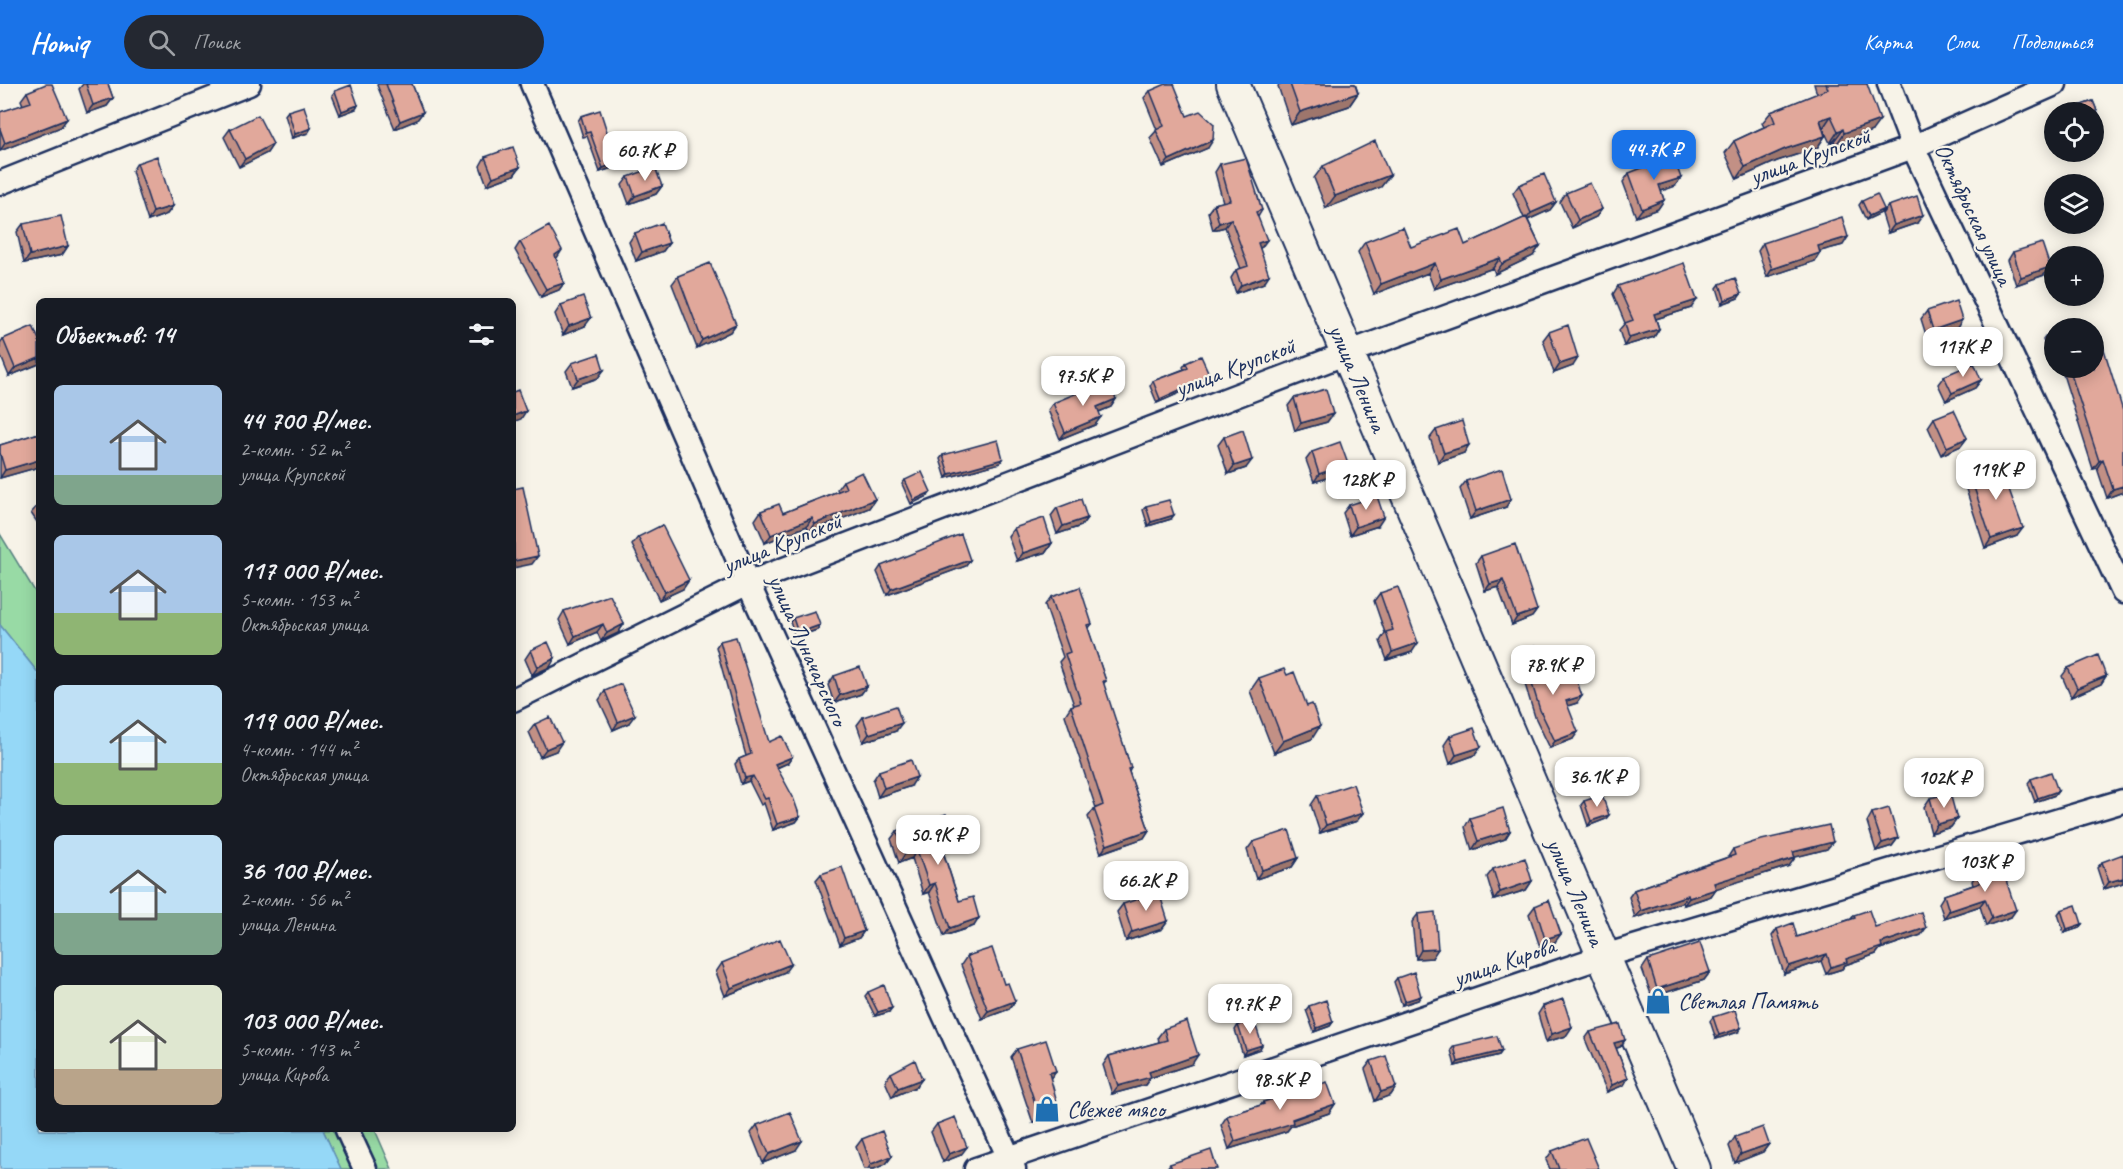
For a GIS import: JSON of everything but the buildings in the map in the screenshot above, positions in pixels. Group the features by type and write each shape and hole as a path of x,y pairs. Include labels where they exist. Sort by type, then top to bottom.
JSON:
{"street":[{"path":"0,183 249,84"},
{"name":"улица Луначарского","path":"532,84 748,583 1011,1163"},
{"name":"улица Ленина","path":"1233,84 1694,1169"},
{"name":"Октябрьская улица","path":"1889,84 1913,147 2123,592"},
{"name":"улица Крупской","path":"516,699 748,583 1347,352 1913,147 2055,84"},
{"name":"улица Кирова","path":"976,1169 1011,1163 1604,956 2123,801"},
{"path":"348,1132 365,1169"}],"green space":[{"path":"0,534 36,593 36,670 0,625"},
{"path":"324,1132 376,1132 392,1169 341,1169"}],"water":[{"path":"0,625 36,670 36,1132 324,1132 341,1169 0,1169"}],"place":[{"name":"Светлая Память","path":"1658,1001"},
{"name":"Свежее мясо","path":"1047,1109"}]}
